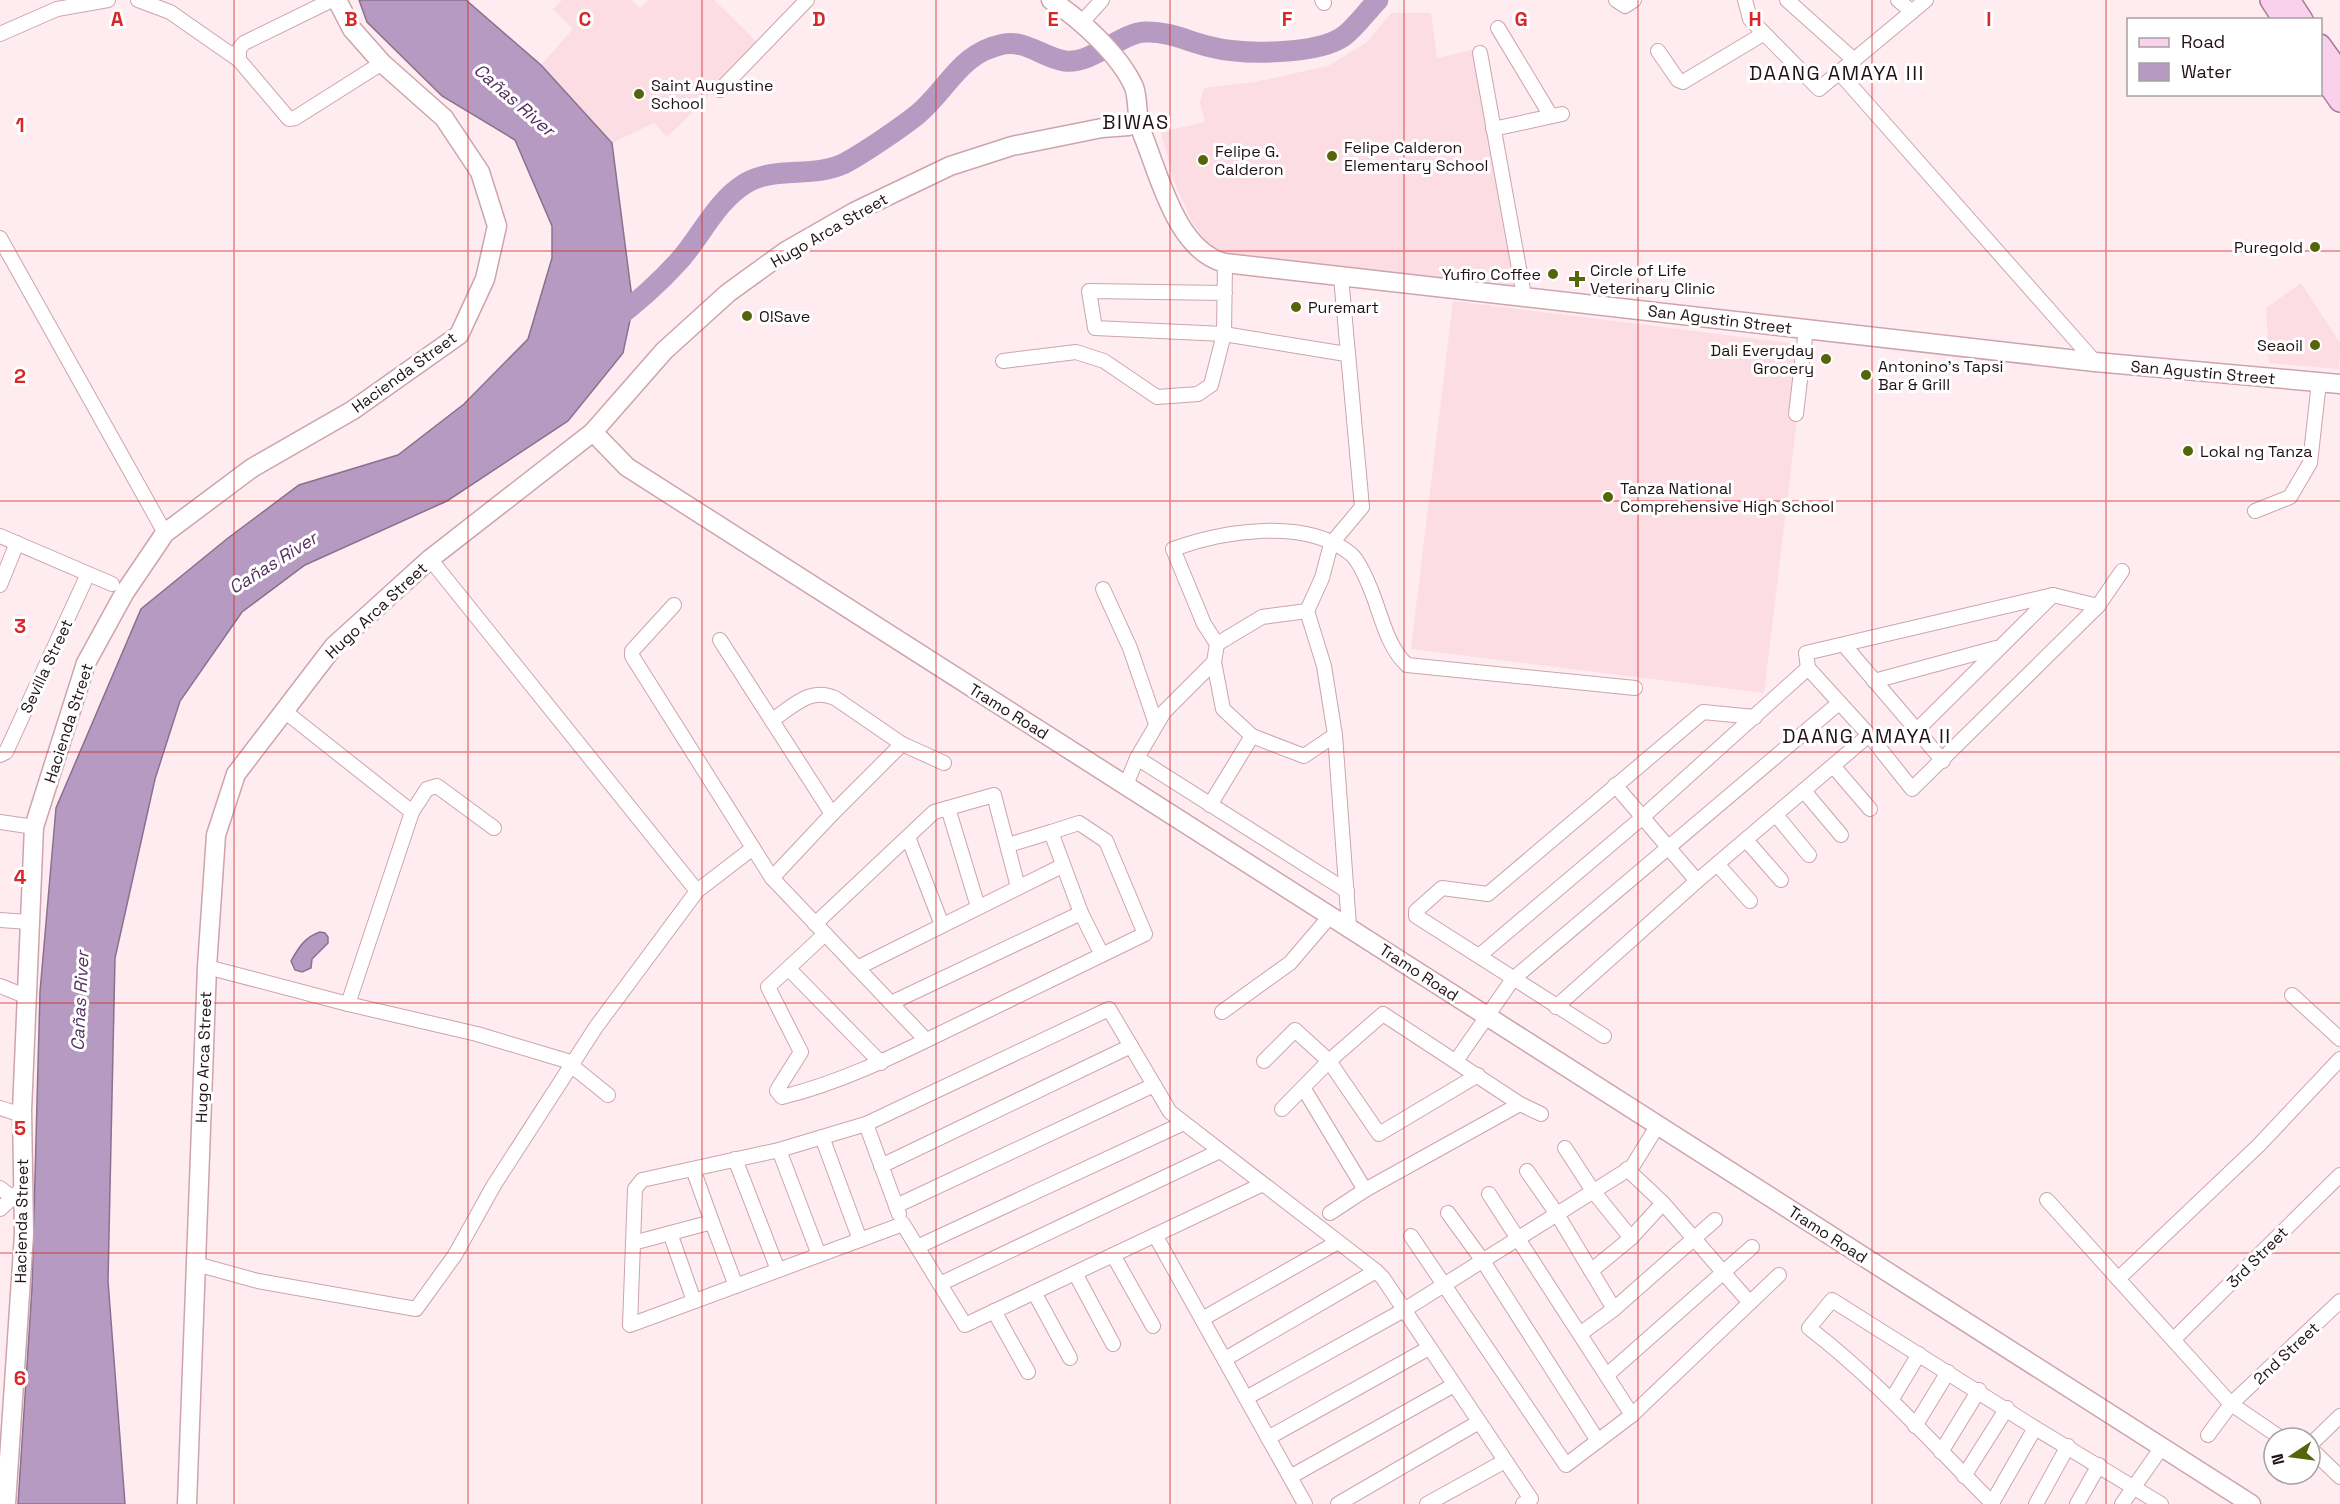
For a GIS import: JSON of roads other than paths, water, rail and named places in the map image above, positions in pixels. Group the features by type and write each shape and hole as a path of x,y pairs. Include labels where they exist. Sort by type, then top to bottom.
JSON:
{"main road":[{"path":"2271,0 2283,18"},
{"path":"2289,0 2301,18"},
{"path":"2322,50 2335,83"}],"street":[{"path":"0,34 57,9 108,0"},
{"path":"138,0 170,12 239,60 290,119 382,63"},
{"path":"239,60 239,49 244,43 332,0"},
{"name":"Hacienda Street","path":"6,1504 24,1234 18,1193 34,827 86,663 125,592 165,533 252,468 353,410 459,335 485,279 497,226 480,172 444,118 382,63 352,29 337,0"},
{"path":"720,90 807,0"},
{"name":"San Agustin Street","path":"1051,0 1082,22 1121,68 1135,89 1136,124 1170,204 1185,232 1205,255 1225,263 2095,362 2340,384"},
{"path":"1082,22 1102,0"},
{"path":"1616,0 1625,6 1634,0"},
{"path":"1745,0 1750,19 1819,89 1926,0"},
{"path":"1787,0 1853,59"},
{"path":"1898,0 1912,12"},
{"path":"1493,129 1556,115 1498,28"},
{"path":"1658,51 1678,80 1683,82 1763,34"},
{"path":"1480,53 1524,296"},
{"path":"1838,71 2095,362"},
{"name":"Hugo Arca Street","path":"187,1504 207,967 216,835 236,774 334,646 430,559 593,432 663,351 728,293 786,251 854,212 977,156 1089,130 1136,124"},
{"path":"0,238 165,533"},
{"path":"1004,361 1076,352 1104,361 1157,397 1198,394 1211,385 1224,334 1225,263"},
{"path":"1341,277 1346,354 1362,507 1331,544 1322,578 1307,611 1324,666 1335,735 1349,926"},
{"path":"1225,293 1089,291 1095,328 1224,334 1346,354"},
{"path":"1796,414 1806,330"},
{"path":"2255,511 2290,497 2310,463 2319,382"},
{"name":"Tramo Road","path":"593,432 627,467 2252,1504"},
{"path":"1335,735 1304,756 1252,736 1223,709 1214,662 1217,644 1204,624 1173,549 1206,540 1278,529 1307,534 1352,555 1370,588 1398,656 1407,664 1635,688"},
{"path":"0,536 112,584"},
{"path":"0,585 17,543"},
{"path":"430,559 697,891"},
{"path":"2098,606 2053,595 1806,653 1808,668 1869,735 1912,789 2098,606 2122,571"},
{"name":"Sevilla Street","path":"0,755 6,752 88,574"},
{"path":"1103,589 1130,648 1156,724"},
{"path":"1916,731 2053,595"},
{"path":"674,605 632,651 632,656 772,878 926,1041"},
{"path":"1217,644 1262,617 1307,611"},
{"path":"720,640 832,814"},
{"path":"1844,645 1942,761"},
{"path":"1874,681 1998,648"},
{"path":"1126,785 1137,758 1164,711 1214,662"},
{"path":"1480,955 1755,717 1808,668"},
{"path":"772,720 813,693 824,693 835,698 902,744 944,763"},
{"path":"1456,1061 1513,979 1839,703"},
{"path":"283,710 412,812"},
{"path":"1604,1036 1416,916 1416,911 1442,888 1488,894 1703,712 1755,717"},
{"path":"1556,1007 1697,881 1869,735"},
{"path":"1210,805 1252,736"},
{"path":"772,878 902,744"},
{"path":"1137,758 1347,891"},
{"path":"1834,767 1870,809"},
{"path":"1616,785 1697,881"},
{"path":"348,1004 412,812 427,789 438,786 494,828"},
{"path":"1804,791 1841,835"},
{"path":"1008,845 1079,823 1106,841 1145,934 881,1063 826,1086 782,1097 779,1095 779,1087 801,1052 768,987 789,969 820,929 934,812 994,795 1018,887"},
{"path":"948,808 978,907"},
{"path":"1776,815 1809,855"},
{"path":"0,822 34,827"},
{"path":"1051,832 1081,913 1102,955"},
{"path":"908,837 942,925"},
{"path":"1746,840 1781,880"},
{"path":"196,1264 258,1281 416,1309 455,1255 494,1185 596,1027 697,891 753,848"},
{"path":"1718,865 1750,900"},
{"path":"857,968 1062,866"},
{"path":"891,1003 1081,913"},
{"path":"1222,1012 1290,963 1330,915"},
{"path":"0,920 30,922"},
{"path":"207,967 348,1004 477,1034 573,1064 608,1095"},
{"path":"789,969 881,1063"},
{"path":"0,986 26,996"},
{"path":"2292,994 2340,1039"},
{"path":"903,1224 630,1325 634,1189 642,1180 779,1150 866,1124 1109,1009 1170,1112 1383,1278 1531,1499 1523,1504"},
{"path":"1282,1109 1329,1061 1383,1014 1520,1104 1541,1114"},
{"path":"1264,1061 1295,1030 1329,1061 1379,1134 1478,1075"},
{"path":"881,1166 1131,1046"},
{"path":"2118,1279 2259,1145 2340,1059"},
{"path":"896,1206 1154,1085"},
{"path":"1304,1089 1365,1190"},
{"path":"1330,1213 1365,1190 1520,1104"},
{"path":"0,1108 22,1116"},
{"path":"916,1247 1184,1123"},
{"path":"866,1124 903,1224 965,1324 1263,1184"},
{"path":"1246,1398 1404,1310 1628,1169 1658,1125"},
{"path":"822,1137 860,1240"},
{"path":"1565,1148 1593,1191 1631,1238"},
{"path":"779,1150 819,1255"},
{"path":"940,1284 1220,1150"},
{"path":"735,1159 778,1270"},
{"path":"693,1169 736,1286"},
{"path":"1628,1169 1663,1203 1750,1303"},
{"path":"1527,1172 1557,1214 1614,1309"},
{"name":"3rd Street","path":"2174,1340 2340,1175"},
{"path":"0,1188 18,1193"},
{"path":"0,1209 18,1193"},
{"path":"1489,1194 1632,1415"},
{"path":"2047,1200 2231,1404 2263,1426"},
{"path":"1591,1271 1631,1238 1663,1203"},
{"path":"1448,1213 1483,1261 1598,1441"},
{"path":"1580,1334 1614,1309 1715,1220"},
{"path":"633,1243 712,1222"},
{"path":"670,1233 694,1301"},
{"path":"1155,1235 1305,1504"},
{"path":"1411,1236 1566,1465 1632,1415 1779,1275"},
{"path":"1202,1319 1338,1242"},
{"path":"1607,1375 1752,1247"},
{"path":"1113,1254 1153,1326"},
{"path":"1225,1359 1376,1271"},
{"path":"1075,1273 1113,1344"},
{"path":"1034,1292 1070,1358"},
{"path":"2035,1428 1992,1504 1892,1399 1851,1361 1809,1328 1832,1300 2007,1408 2035,1428 2162,1504"},
{"name":"2nd Street","path":"2208,1435 2231,1404 2340,1301"},
{"path":"994,1311 1028,1372"},
{"path":"1268,1438 1430,1348"},
{"path":"1892,1399 1919,1354"},
{"path":"1916,1426 1948,1372"},
{"path":"1290,1477 1454,1385"},
{"path":"1941,1452 1978,1390"},
{"path":"1964,1476 2007,1408"},
{"path":"2322,1435 2340,1416"},
{"path":"1338,1504 1479,1422"},
{"path":"2036,1504 2068,1446"},
{"path":"2122,1504 2163,1447"},
{"path":"2322,1459 2340,1477"},
{"path":"1427,1504 1505,1461"},
{"path":"2077,1504 2099,1465"}],"water":[{"name":"Cañas River","path":"359,0 466,0 541,65 612,143 633,306 623,353 568,421 447,501 305,565 242,612 180,701 155,779 115,958 108,1281 125,1504 18,1504 32,1288 40,992 56,808 141,609 228,538 299,485 398,455 464,404 528,339 552,258 552,226 515,140 442,96 367,22"},
{"path":"320,932 325,933 328,937 328,943 312,959 311,968 302,972 295,970 291,961 297,951 306,940"}],"waterway":[{"path":"611,322 646,294 670,270 717,210 746,183 769,175 831,168 851,160 918,114 965,63 989,49 1012,43 1057,59 1075,61 1086,58 1126,37 1154,32 1225,50 1260,52 1299,50 1317,47 1344,36 1378,0"}],"place":[{"name":"Saint Augustine School","path":"639,94"},
{"name":"Felipe Calderon Elementary School","path":"1332,156"},
{"name":"Felipe G. Calderon","path":"1203,160"},
{"name":"Puregold","path":"2315,247"},
{"name":"Yufiro Coffee","path":"1553,274"},
{"name":"Circle of Life Veterinary Clinic","path":"1577,279"},
{"name":"Puremart","path":"1296,307"},
{"name":"O!Save","path":"747,316"},
{"name":"Seaoil","path":"2315,345"},
{"name":"Dali Everyday Grocery","path":"1826,359"},
{"name":"Antonino's Tapsi Bar & Grill","path":"1866,375"},
{"name":"Lokal ng Tanza","path":"2188,451"},
{"name":"Tanza National Comprehensive High School","path":"1608,497"}],"district":[{"name":"DAANG AMAYA III","path":"1837,73"},
{"name":"BIWAS","path":"1136,122"},
{"name":"DAANG AMAYA II","path":"1867,736"}]}
